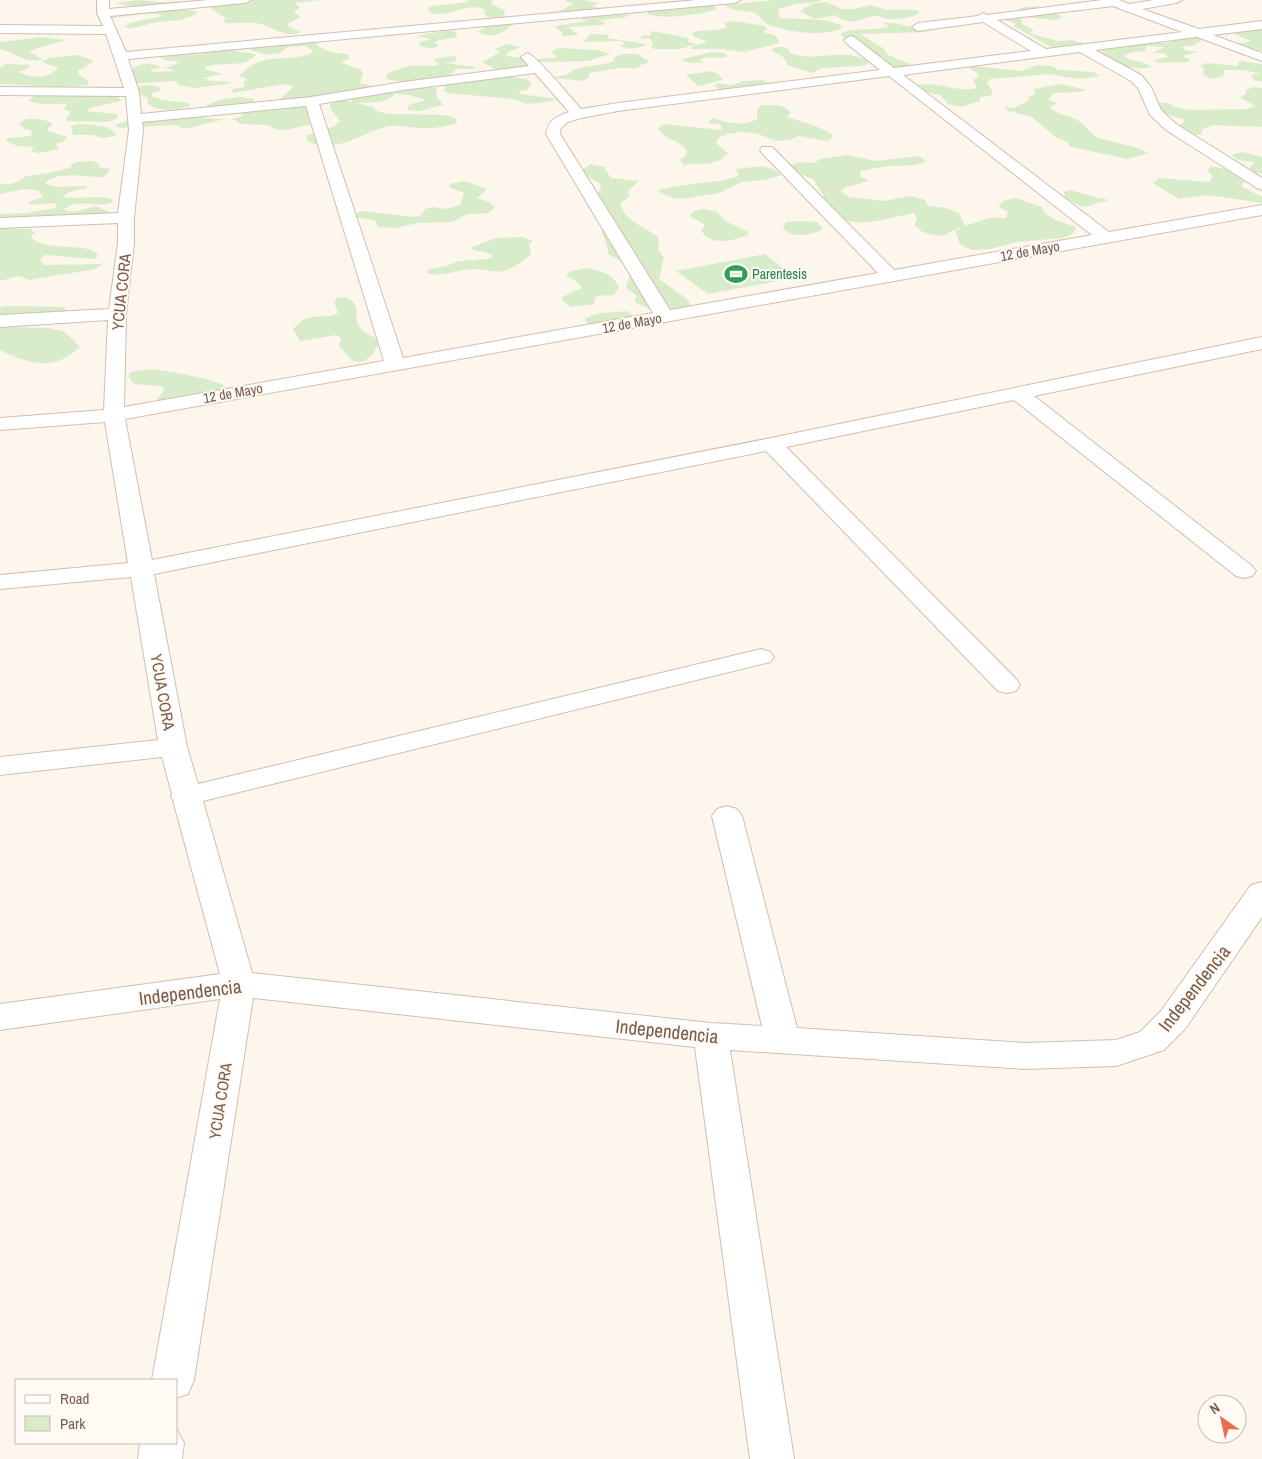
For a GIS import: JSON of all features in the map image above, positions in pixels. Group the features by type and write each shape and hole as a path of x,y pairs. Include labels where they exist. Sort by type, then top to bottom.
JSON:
{"street":[{"path":"103,6 245,0"},
{"path":"121,56 735,0"},
{"path":"1128,7 1176,0"},
{"path":"918,27 1111,1 1262,57"},
{"path":"577,5 590,14"},
{"name":"YCUA CORA","path":"103,6 109,30 121,56 132,92 136,130 118,314 114,415 173,747 185,796 239,984 173,1379"},
{"path":"983,17 1046,54"},
{"path":"665,317 553,134 554,126 563,119 578,114 627,106 1262,25"},
{"path":"0,28 109,30"},
{"path":"850,40 1104,237"},
{"path":"1084,49 1136,78 1144,87 1155,112 1171,127 1262,185"},
{"path":"528,57 578,114"},
{"path":"135,119 311,101 403,86 538,69"},
{"path":"0,91 132,92"},
{"path":"311,101 395,364"},
{"path":"767,150 891,277"},
{"name":"12 de Mayo","path":"0,424 114,415 1262,210"},
{"path":"0,223 126,218"},
{"path":"0,322 118,314"},
{"path":"0,582 142,569 1260,345"},
{"path":"1018,393 1244,571"},
{"path":"771,444 1007,685"},
{"path":"185,796 761,657"},
{"path":"0,766 173,747"},
{"path":"728,816 783,1040"},
{"name":"Independencia","path":"0,1017 239,984 711,1036 1024,1056 1116,1053 1152,1041 1173,1020 1262,893"},
{"path":"711,1036 772,1459"},
{"path":"160,1459 162,1444"}],"green space":[{"path":"140,0 160,2 230,0 154,6 116,3"},
{"path":"250,0 320,0 295,3 300,8 294,12 300,17 289,23 288,26 301,32 295,34 284,33 256,23 223,23 226,18 212,10 211,7"},
{"path":"465,0 493,1 491,4 504,10 505,16 491,18 484,14 485,10 470,7 441,14 434,14 428,11 429,7 433,6 469,2"},
{"path":"566,0 583,0 599,3 592,6 602,11 563,15 557,12 574,4"},
{"path":"686,0 718,0 706,4 715,6 716,9 700,13 671,17 647,14 649,11"},
{"path":"774,0 820,0 818,2 796,4 778,9 780,18 822,20 843,27 816,33 782,29 766,23 755,13 735,10 725,5"},
{"path":"826,2 842,9 854,9 871,5 887,10 917,10 920,13 901,19 887,19 877,16 856,21 846,21 836,15 815,19 800,11 812,4"},
{"path":"1035,6 1050,10 1062,18 1054,20 1024,17 1021,19 1022,24 1034,30 1031,34 1058,41 1072,40 1085,44 1078,46 1070,45 1056,49 1015,27 1014,23 999,18 1022,12 1019,11 1021,8"},
{"path":"175,9 196,11 197,14 181,20 157,22 130,29 125,27 130,23 162,16 151,13 106,18 107,14"},
{"path":"614,14 632,15 600,20 606,23 602,25 568,27 579,35 562,36 562,33 555,26 588,21 581,19 582,17"},
{"path":"733,21 765,26 767,29 763,32 776,36 780,43 744,52 722,49 691,49 691,47 708,42 693,36 692,33 723,29 727,27 724,23"},
{"path":"880,22 899,24 929,32 860,34 883,48 888,55 912,65 914,69 887,68 876,53 847,41 840,34 852,30 878,29 890,26"},
{"path":"488,25 512,25 496,34 487,35 477,32"},
{"path":"1246,28 1262,30 1262,51 1256,51 1235,44 1251,41 1230,32"},
{"path":"448,30 456,32 457,37 436,41 435,43 439,46 432,49 419,46 421,42 431,39 416,36"},
{"path":"652,31 689,38 688,42 697,44 680,49 654,49 651,47 653,45 651,39 639,38 643,35 649,36"},
{"path":"592,34 609,35 607,38 646,44 645,46 629,49 620,46 625,43 621,41 584,42"},
{"path":"40,37 66,40 29,51 43,60 25,59 0,49 0,42"},
{"path":"1187,37 1203,39 1195,45 1181,47 1185,50 1198,52 1183,56 1190,60 1189,62 1159,63 1154,60 1168,57 1164,53 1152,53 1164,47 1147,46 1145,51 1133,52 1123,56 1152,67 1138,68 1124,66 1112,60 1101,50 1146,43 1166,43"},
{"path":"306,40 325,50 349,55 349,59 340,62 361,70 363,74 360,83 389,90 394,94 399,87 412,84 436,88 437,97 443,105 420,111 407,110 409,105 426,100 395,94 387,100 357,103 373,107 377,111 387,114 445,115 455,118 457,123 429,128 392,126 381,128 340,144 318,145 307,141 306,136 334,126 340,121 330,108 330,104 342,100 353,102 351,98 354,93 350,90 328,94 322,102 284,102 280,99 294,86 284,84 233,93 232,89 245,87 243,83 247,79 239,76 257,63 266,60 304,56 314,52 305,46 288,47 280,53 268,55 250,50 254,46"},
{"path":"506,44 521,47 508,52 506,56 524,58 530,65 528,67 496,70 482,62 500,52 495,49"},
{"path":"777,47 784,47 790,50 788,52 797,55 856,56 866,60 868,64 822,68 812,73 788,65 783,57 771,50"},
{"path":"231,48 236,51 256,55 245,62 205,67 205,69 222,74 203,78 211,81 231,82 228,84 194,88 178,85 176,81 122,84 119,80 133,68 143,64 161,67 151,70 151,72 176,71 166,68 180,62 165,60 158,55 183,51 185,55 201,54 199,52"},
{"path":"559,48 598,50 610,54 588,61 537,62 534,59 554,58 557,56 551,52"},
{"path":"711,52 724,53 728,56 706,57 700,60 703,62 692,63 682,59"},
{"path":"623,54 637,54 650,62 637,68 618,68 590,73 588,75 590,77 584,81 553,78 583,67 610,63 614,61 615,57"},
{"path":"77,55 93,60 78,71 78,74 88,81 89,85 61,87 0,84 0,68 6,64 31,65 19,72 29,76 40,77 54,72 58,68 42,62 49,58"},
{"path":"456,57 456,61 446,63 475,67 474,69 456,69 444,77 423,81 411,82 385,78 388,73 408,66 435,66 439,64 433,59"},
{"path":"1241,61 1262,64 1262,82 1254,80 1251,75 1261,74 1244,70 1224,70 1224,76 1211,79 1203,75 1204,69 1200,66 1206,63 1238,66 1238,63"},
{"path":"964,65 1022,71 1037,65 1052,66 1058,70 1094,72 1100,76 1079,79 1049,74 990,79 987,83 993,92 991,96 980,97 980,101 961,107 948,104 940,95 917,90 917,85 925,84 962,89 977,88 973,80 979,76"},
{"path":"709,71 718,74 723,80 698,86 686,75 703,72"},
{"path":"482,73 527,79 532,84 526,90 519,91 520,94 557,99 527,104 513,99 447,93 444,91 446,87 437,85"},
{"path":"763,80 773,85 724,91 714,86 718,83 733,85 743,81"},
{"path":"1061,84 1086,90 1054,93 1048,100 1058,103 1050,107 1052,109 1078,121 1099,138 1148,153 1128,159 1071,147 1067,142 1057,138 1032,117 1008,111 1004,107 1013,108 1028,101 1029,97 1035,94 1034,89"},
{"path":"144,85 157,86 162,90 152,93 151,96 190,105 188,107 167,110 152,106 147,103 148,99 146,97 129,90"},
{"path":"1254,87 1262,88 1262,127 1213,125 1202,129 1202,134 1191,136 1176,128 1186,120 1164,113 1152,102 1167,103 1189,110 1247,109 1256,106 1240,98 1246,94 1246,90"},
{"path":"45,94 117,96 121,100 92,107 86,111 117,114 118,118 107,122 67,121 67,117 71,112 64,109 67,104 41,104 28,101 34,96"},
{"path":"241,97 253,99 256,104 313,108 316,117 309,120 311,124 286,130 275,129 269,125 240,124 235,120 230,120 243,116 241,112 199,110 219,100"},
{"path":"762,105 785,108 791,113 787,117 818,127 834,136 827,141 799,136 790,140 776,141 756,133 741,132 727,134 718,138 716,143 728,153 724,157 707,164 683,165 680,160 686,156 687,150 664,135 658,128 664,124 721,130 721,125 708,123 712,118 740,124 751,122 757,119 757,109"},
{"path":"138,117 197,117 230,120 221,120 184,129 176,125 120,128 115,125"},
{"path":"27,119 50,122 53,124 47,129 48,131 67,137 63,142 56,144 59,149 39,153 32,152 32,149 35,147 17,146 6,141 8,138 31,136 32,131 24,129 19,123"},
{"path":"79,124 109,128 116,134 115,136 102,138 93,135 73,135 71,126"},
{"path":"1242,152 1262,157 1262,174 1250,172 1250,167 1254,162 1238,160 1231,155"},
{"path":"848,155 876,161 918,156 927,161 916,165 887,166 860,171 861,177 869,181 846,187 840,192 850,197 883,201 912,196 925,200 928,206 946,208 959,213 965,226 989,218 1006,218 1008,212 999,207 1003,201 1016,198 1042,207 1044,212 1052,218 1077,228 1072,234 1063,238 1016,242 990,249 972,250 960,244 955,231 963,227 943,235 928,234 918,230 921,230 914,225 917,219 914,213 870,222 842,220 834,210 823,203 824,197 814,180 794,171 789,166 799,162 814,163 820,159"},
{"path":"93,161 100,164 99,167 110,169 104,177 64,176 56,177 45,184 56,187 86,186 87,188 69,192 62,197 100,197 112,199 113,202 107,204 75,204 64,209 66,211 74,212 96,206 109,212 104,215 61,217 56,215 0,222 0,214 27,213 56,208 57,205 54,203 29,205 29,202 43,197 38,190 24,189 0,194 0,184 11,184 26,176 72,167 71,165 76,162"},
{"path":"591,164 604,167 611,178 639,181 628,191 629,197 620,203 622,209 630,219 658,237 659,251 664,257 659,279 687,299 691,306 663,310 642,306 635,302 636,295 626,288 630,273 621,262 608,254 596,195 601,189 600,184 585,174 583,169"},
{"path":"763,166 775,170 781,175 765,180 742,182 719,193 689,198 673,198 657,191 734,177 739,175 735,169"},
{"path":"1210,166 1246,176 1245,182 1241,186 1262,197 1262,203 1207,195 1179,199 1153,183 1159,178 1209,182 1213,177 1208,171"},
{"path":"464,181 487,189 477,198 489,202 495,207 488,213 468,214 452,222 418,223 395,228 378,227 376,221 355,217 356,213 363,211 415,217 422,215 425,209 432,207 447,209 460,205 464,193 449,187 450,184"},
{"path":"1070,190 1106,199 1107,201 1083,207 1065,197 1064,192"},
{"path":"703,209 717,212 725,221 747,231 749,234 737,239 723,241 710,239 701,230 704,224 689,216 694,211"},
{"path":"786,222 817,222 823,229 813,233 797,235 787,232 783,228"},
{"path":"0,228 30,229 36,234 31,235 32,238 40,243 59,247 87,249 94,251 98,256 95,259 45,255 40,259 44,265 102,264 92,270 29,280 19,276 0,281"},
{"path":"522,237 533,241 529,244 531,254 522,262 506,270 496,272 470,269 439,274 427,273 429,269 459,261 488,259 493,256 470,248 496,238"},
{"name":"Parentesis","path":"765,254 795,278 708,294 676,271"},
{"path":"585,268 600,271 609,276 617,283 619,288 613,295 596,296 594,304 571,307 563,301 562,297 582,288 577,282 566,276 569,272"},
{"path":"346,297 354,303 360,327 380,341 373,354 363,362 353,361 339,346 341,338 336,335 300,341 293,329 303,320 311,317 331,316 338,313 334,302 337,298"},
{"path":"0,307 65,307 66,311 60,314 0,318"},
{"path":"627,311 637,318 595,325 587,323 585,319 599,313"},
{"path":"0,328 49,328 65,332 80,347 61,360 51,363 31,362 0,350"},
{"path":"151,369 207,380 224,385 225,390 163,403 157,400 164,390 162,386 134,384 128,376 131,372"}],"place":[{"name":"Parentesis","path":"736,274"}]}
